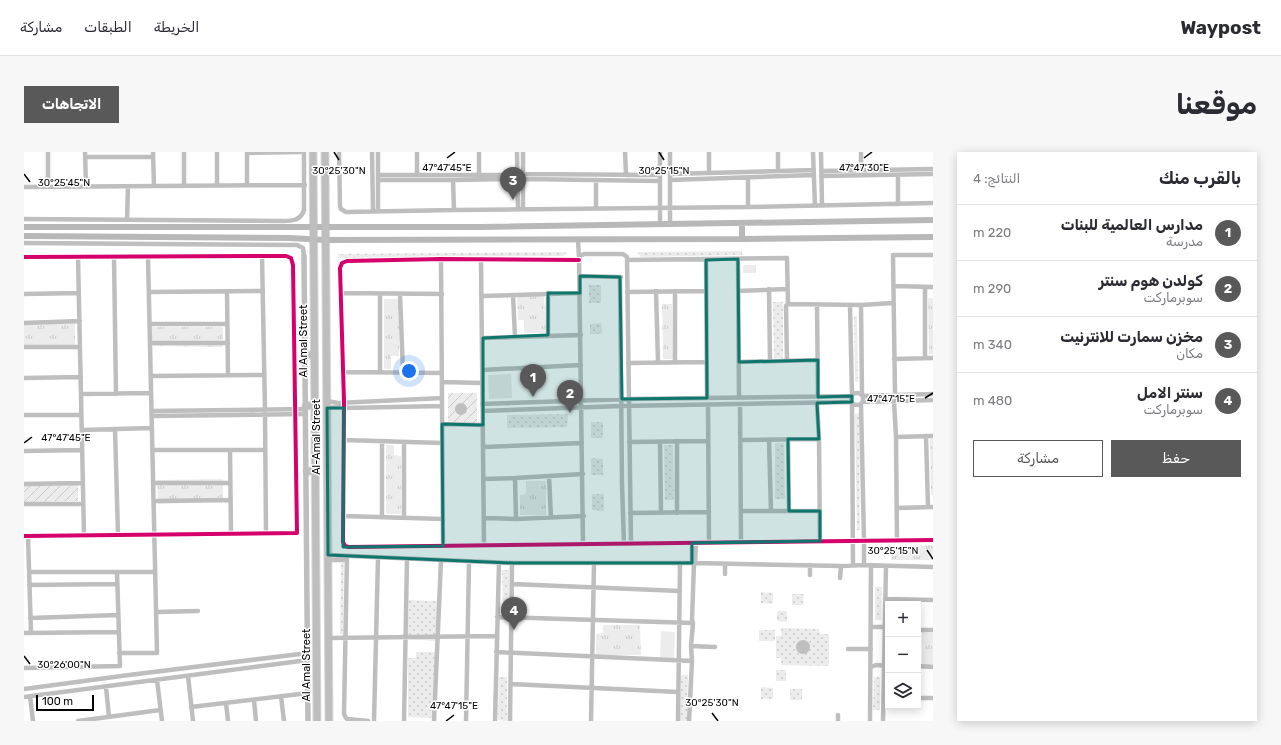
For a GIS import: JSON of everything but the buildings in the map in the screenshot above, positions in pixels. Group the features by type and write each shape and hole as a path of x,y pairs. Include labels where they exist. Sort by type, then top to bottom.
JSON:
{"main road":[{"name":"Al Amal Street","path":"313,152 317,721"},
{"name":"Al-Amal Street","path":"325,152 325,240 330,405 328,504 329,721"},
{"path":"24,227 481,227 933,220"},
{"path":"742,223 742,239"},
{"path":"53,236 54,227"},
{"path":"480,240 481,227"},
{"path":"24,236 290,238 325,240 933,238"},
{"path":"305,355 314,356"},
{"path":"306,409 315,405"},
{"path":"307,471 315,471"},
{"path":"316,503 328,504"}],"street":[{"path":"48,152 48,186"},
{"path":"184,152 184,186"},
{"path":"216,152 217,185"},
{"path":"247,185 247,152 301,152"},
{"path":"24,219 296,220 301,216 304,210 304,152"},
{"path":"339,152 341,209 346,212 933,203"},
{"path":"372,152 373,211"},
{"path":"378,152 378,211"},
{"path":"417,152 417,175"},
{"path":"479,152 479,175"},
{"path":"517,152 518,209"},
{"path":"523,152 523,209"},
{"path":"625,152 626,176"},
{"path":"660,152 660,224"},
{"path":"670,152 670,224"},
{"path":"709,152 709,173"},
{"path":"778,152 778,171"},
{"path":"814,152 815,206"},
{"path":"821,152 822,205"},
{"path":"861,152 862,170"},
{"path":"86,186 86,154 153,154 154,186"},
{"path":"821,173 862,170 933,169"},
{"path":"670,174 778,171 814,173"},
{"path":"670,180 748,178 814,173"},
{"path":"821,173 898,175 933,174"},
{"path":"378,177 417,175 479,175 517,177"},
{"path":"378,177 454,180 517,177 660,175"},
{"path":"898,175 898,204"},
{"path":"523,177 660,181"},
{"path":"748,178 748,207"},
{"path":"454,180 454,210"},
{"path":"596,180 596,208"},
{"path":"24,187 305,185"},
{"path":"127,220 128,186"},
{"path":"578,240 580,276 584,516 583,544"},
{"path":"24,243 297,245 303,248 307,471 308,721"},
{"path":"579,259 582,254 623,254 626,256 627,260 631,544"},
{"path":"895,395 893,255 933,255"},
{"path":"262,256 266,534"},
{"path":"24,257 288,256 293,263 297,533 26,536 30,585 31,633"},
{"path":"78,257 84,535"},
{"path":"114,257 116,394"},
{"path":"119,653 157,653 148,257"},
{"path":"627,260 787,258 787,361"},
{"path":"579,259 441,259 342,263 340,268 344,402 343,542 346,546 933,540"},
{"path":"441,259 443,546"},
{"path":"738,259 739,398"},
{"path":"481,260 484,545"},
{"path":"706,260 707,398"},
{"path":"580,276 627,276"},
{"path":"620,277 624,544"},
{"path":"894,286 933,287"},
{"path":"925,287 925,358"},
{"path":"738,290 787,289"},
{"path":"769,290 770,361"},
{"path":"227,291 228,375"},
{"path":"149,292 263,291"},
{"path":"675,291 675,362"},
{"path":"627,292 706,291"},
{"path":"656,292 658,362"},
{"path":"24,294 79,293"},
{"path":"341,293 442,294"},
{"path":"548,293 548,335"},
{"path":"482,296 580,293"},
{"path":"380,294 380,371"},
{"path":"400,294 403,372"},
{"path":"513,294 515,337"},
{"path":"788,304 861,305 894,303"},
{"path":"850,304 853,565"},
{"path":"817,305 818,397"},
{"path":"861,305 864,565"},
{"path":"24,323 80,321"},
{"path":"150,324 227,324"},
{"path":"483,338 581,335"},
{"path":"150,343 228,343"},
{"path":"24,347 80,346"},
{"path":"894,359 933,358"},
{"path":"739,362 818,360"},
{"path":"628,363 707,362"},
{"path":"482,370 581,365"},
{"path":"343,372 380,371 441,373"},
{"path":"151,376 264,375"},
{"path":"24,378 81,377"},
{"path":"442,382 482,383"},
{"path":"81,394 151,393"},
{"path":"482,404 629,399 852,396 856,393 862,395 933,394"},
{"path":"330,405 344,402 442,398"},
{"path":"482,411 622,406 852,402 856,405 862,403 933,400"},
{"path":"894,401 896,437 897,540"},
{"path":"817,403 819,439 820,541"},
{"path":"740,404 741,542"},
{"path":"330,405 344,408 442,406"},
{"path":"708,405 709,543"},
{"path":"152,414 265,412 306,409"},
{"path":"24,415 81,415"},
{"path":"442,424 483,425"},
{"path":"82,430 152,428"},
{"path":"115,429 118,535"},
{"path":"897,508 930,507 926,436"},
{"path":"896,437 933,436"},
{"path":"788,439 789,511"},
{"path":"741,440 819,439"},
{"path":"344,440 442,443"},
{"path":"769,440 771,511"},
{"path":"382,441 382,517"},
{"path":"677,441 677,513"},
{"path":"629,442 708,441"},
{"path":"404,442 404,518"},
{"path":"660,442 661,513"},
{"path":"483,447 582,443"},
{"path":"24,451 82,450"},
{"path":"153,450 265,450"},
{"path":"230,450 231,534"},
{"path":"483,479 583,474"},
{"path":"550,476 551,518"},
{"path":"515,478 516,519"},
{"path":"24,484 83,483"},
{"path":"153,483 230,483"},
{"path":"154,501 230,500"},
{"path":"24,504 83,504"},
{"path":"741,511 820,511"},
{"path":"630,513 709,512"},
{"path":"344,516 443,519"},
{"path":"484,518 516,519 584,516"},
{"path":"689,721 692,661 691,646 694,623 692,620 694,543"},
{"path":"328,557 499,563 694,563 933,567"},
{"path":"347,558 344,716 349,720 368,721"},
{"path":"374,721 378,558"},
{"path":"404,721 407,559"},
{"path":"434,721 441,560"},
{"path":"466,721 469,562"},
{"path":"494,721 499,563"},
{"path":"510,721 512,563"},
{"path":"678,721 680,563"},
{"path":"591,721 594,564"},
{"path":"725,564 725,574"},
{"path":"810,565 810,575"},
{"path":"870,721 871,565"},
{"path":"840,578 841,566"},
{"path":"886,566 885,599 933,600"},
{"path":"29,572 155,572"},
{"path":"24,668 120,666 117,572"},
{"path":"30,585 117,584"},
{"path":"512,584 680,591"},
{"path":"156,612 198,611"},
{"path":"30,618 118,616"},
{"path":"497,617 694,623"},
{"path":"871,627 885,629"},
{"path":"921,630 933,630"},
{"path":"24,633 119,632"},
{"path":"329,638 497,636"},
{"path":"691,646 715,647"},
{"path":"848,648 871,650"},
{"path":"496,652 692,661"},
{"path":"24,689 308,653"},
{"path":"24,697 308,660"},
{"path":"870,667 876,665 885,666"},
{"path":"921,666 933,667"},
{"path":"137,674 138,682"},
{"path":"188,676 193,721"},
{"path":"157,680 162,721"},
{"path":"511,684 678,692"},
{"path":"106,687 109,717"},
{"path":"191,707 308,693"},
{"path":"30,696 33,721"},
{"path":"281,696 284,721"},
{"path":"921,698 933,698"},
{"path":"254,700 256,721"},
{"path":"226,703 228,721"},
{"path":"883,721 885,705"},
{"path":"78,721 160,710"},
{"path":"838,715 838,721"}],"highlighted area":[{"path":"738,259 739,362 818,360 818,397 852,396 852,402 817,403 819,439 788,439 789,511 820,511 820,541 692,543 692,563 512,563 328,555 327,408 344,408 343,547 443,546 442,424 483,425 483,338 548,335 548,293 580,293 580,276 620,277 622,399 707,398 706,260"}],"green space":[{"path":"742,251 742,255 641,257 637,252"},
{"path":"568,252 563,256 339,258 338,254"},
{"path":"743,265 756,265 756,273 743,273"},
{"path":"589,285 601,285 601,303 589,303"},
{"path":"544,296 546,333 524,333 524,320 518,320 517,297"},
{"path":"928,298 933,298 933,354 929,354"},
{"path":"384,299 399,299 399,356 391,356 391,369 384,369"},
{"path":"773,302 783,302 783,358 774,358"},
{"path":"662,304 672,304 673,359 663,359"},
{"path":"854,316 857,316 858,382 855,382"},
{"path":"24,323 75,323 75,346 24,346"},
{"path":"601,323 602,334 590,334 590,324"},
{"path":"152,327 223,327 223,347 152,346"},
{"path":"511,374 512,398 489,399 488,375"},
{"path":"448,393 477,393 477,423 448,423"},
{"path":"859,413 860,530 857,530 855,414"},
{"path":"568,414 567,427 507,428 507,415"},
{"path":"591,422 603,422 603,438 591,438"},
{"path":"930,439 933,439 933,495 931,495"},
{"path":"775,443 784,443 785,499 775,499"},
{"path":"386,445 394,445 394,455 401,456 401,514 386,514"},
{"path":"664,445 673,445 674,500 665,500"},
{"path":"591,458 603,459 603,475 591,475"},
{"path":"223,479 223,502 158,504 157,480"},
{"path":"526,481 546,481 546,515 520,515 520,495 526,494"},
{"path":"78,484 78,501 24,502 24,485"},
{"path":"592,494 604,494 604,511 592,510"},
{"path":"933,545 933,560 891,560 892,546"},
{"path":"341,563 344,563 343,635 340,634"},
{"path":"502,570 509,570 509,606 503,607"},
{"path":"875,587 882,587 881,620 875,620"},
{"path":"761,592 773,593 773,604 761,603"},
{"path":"792,594 804,594 803,605 792,605"},
{"path":"409,600 437,601 436,641 407,639"},
{"path":"777,611 787,611 787,622 777,621"},
{"path":"603,625 640,625 641,655 596,655 596,634 603,633"},
{"path":"781,628 819,629 820,634 829,634 829,666 781,665 781,658 776,658 776,636 781,636"},
{"path":"759,630 775,630 775,641 759,641"},
{"path":"661,631 675,632 674,659 660,658"},
{"path":"922,632 933,633 933,665 922,665"},
{"path":"416,652 436,652 435,718 408,717 408,658 416,658"},
{"path":"776,670 786,670 786,681 776,681"},
{"path":"681,675 688,675 687,721 680,721"},
{"path":"499,677 507,677 507,721 498,720"},
{"path":"874,677 880,677 880,710 873,710"},
{"path":"761,687 773,688 773,699 761,699"},
{"path":"790,689 802,689 802,700 790,700"}],"shaded area":[{"path":"461,403 465,405 467,409 465,413 461,415 457,413 455,409 457,405"},
{"path":"803,640 808,642 810,647 808,652 803,654 798,652 796,647 798,642"}],"cycle path":[{"path":"24,257 286,256 291,258 293,265 297,533 24,536"},
{"path":"579,260 441,259 347,261 342,263 340,268 344,402 343,542 345,546 933,540"}],"place":[{"name":"مخزن سمارت للانترنيت","path":"513,200"},
{"name":"مدارس العالمية للبنات","path":"533,397"},
{"name":"كولدن هوم سنتر","path":"570,413"},
{"name":"سنتر الامل","path":"514,630"}]}
